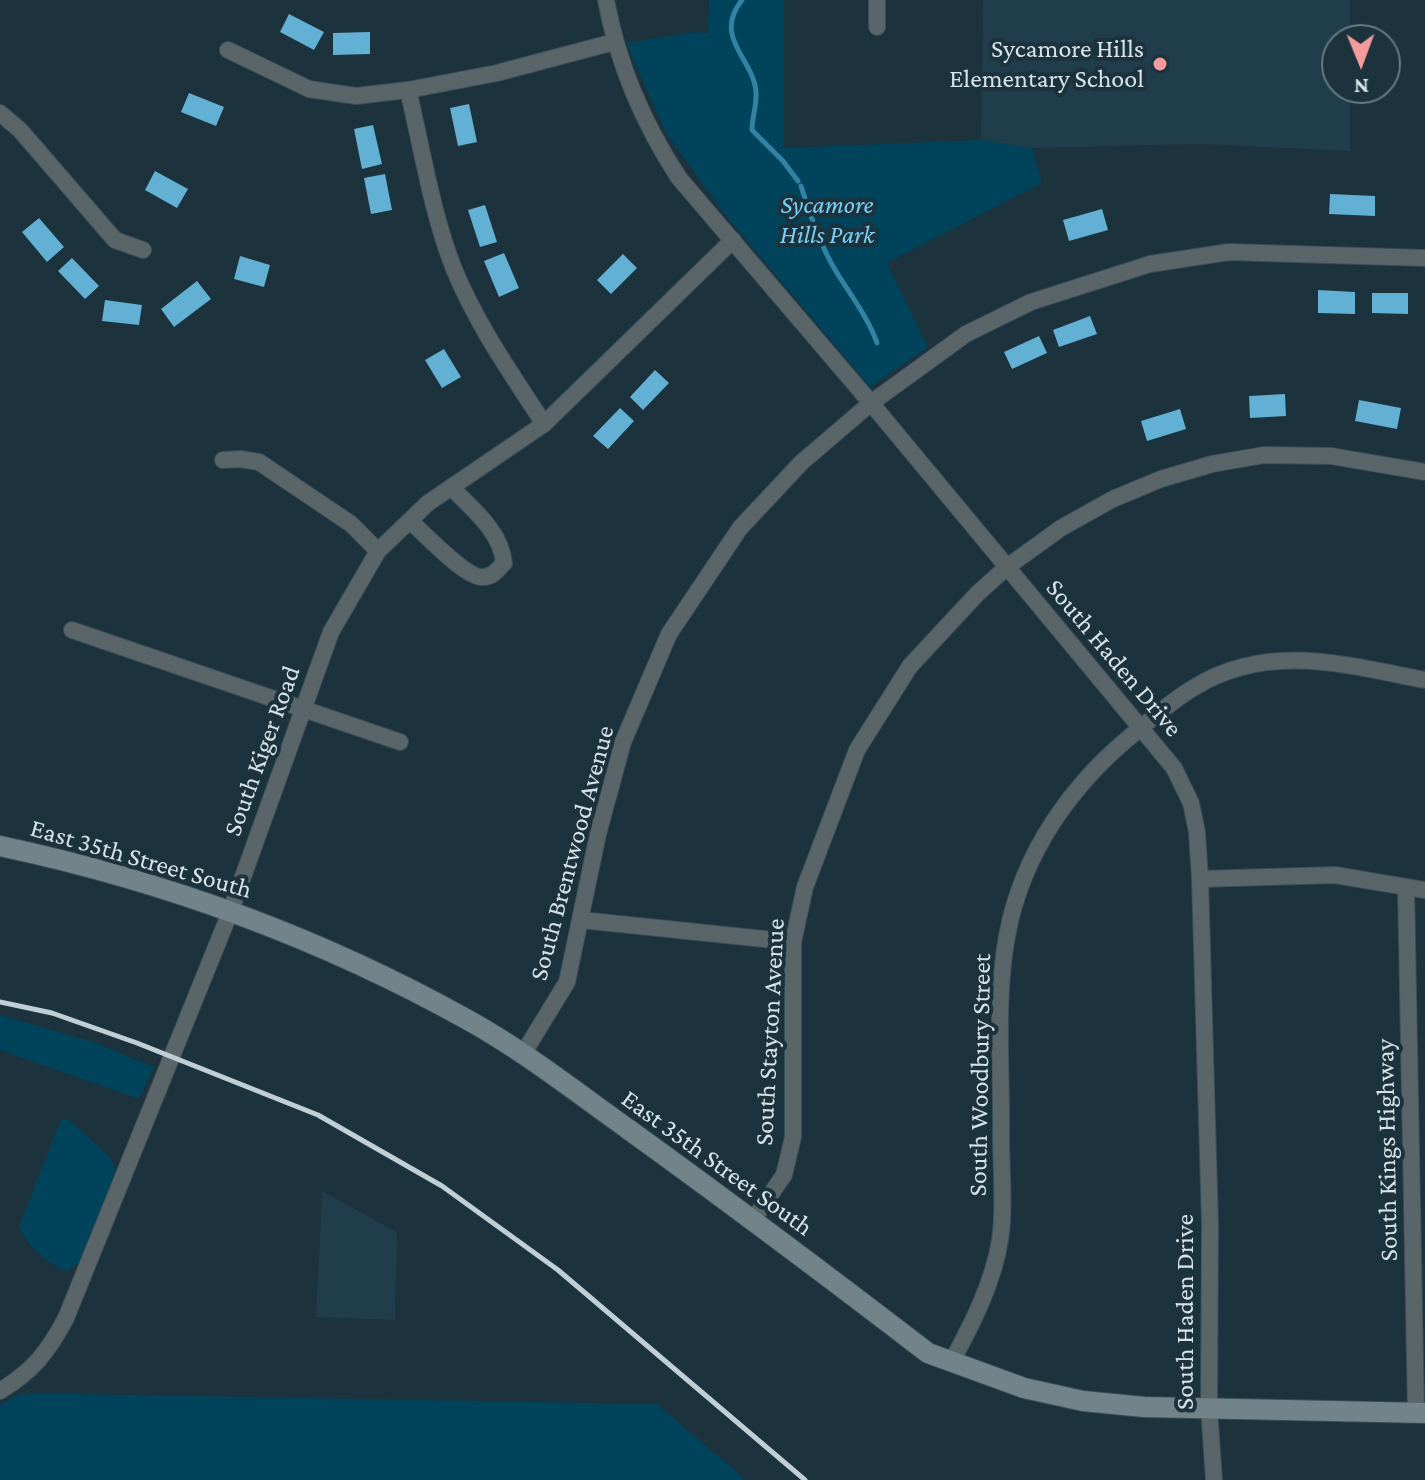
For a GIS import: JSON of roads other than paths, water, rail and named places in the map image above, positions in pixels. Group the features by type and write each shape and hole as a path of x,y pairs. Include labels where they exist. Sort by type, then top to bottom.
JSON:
{"main road":[{"name":"East 35th Street South","path":"0,846 141,880 231,910 323,947 471,1021 523,1054 753,1220 928,1353 951,1363 1024,1388 1083,1401 1144,1407 1420,1413"}],"street":[{"name":"South Haden Drive","path":"606,0 614,42 633,96 679,178 871,403 1174,768 1191,803 1197,832 1200,879 1210,1224 1209,1408 1214,1480"},
{"path":"877,0 877,27"},
{"path":"228,50 289,81 329,93 356,96 408,90 497,73 614,42"},
{"path":"408,90 453,267 484,334 544,424"},
{"path":"0,113 20,130 115,240 143,250"},
{"name":"South Kiger Road","path":"0,1391 35,1366 50,1348 66,1318 186,1027 331,632 378,551 428,503 544,424 733,240"},
{"name":"South Brentwood Avenue","path":"523,1054 567,982 598,834 623,742 669,634 740,528 802,462 871,403 966,334 1031,302 1150,264 1229,252 1425,258"},
{"name":"South Stayton Avenue","path":"753,1220 784,1175 793,1137 793,942 805,887 857,750 910,666 978,593 1007,567 1061,528 1113,499 1161,479 1212,464 1264,455 1331,456 1425,472"},
{"path":"223,460 259,462 351,524 378,551"},
{"path":"410,521 469,573 481,578 495,574 504,563 502,548 493,532 451,487"},
{"path":"72,630 400,742"},
{"name":"South Woodbury Street","path":"951,1363 977,1314 1001,1238 1002,982 1007,937 1015,904 1035,852 1065,804 1085,778 1163,707 1196,686 1243,666 1279,659 1329,662 1425,680"},
{"path":"1200,879 1335,875 1425,890"},
{"name":"South Kings Highway","path":"1406,887 1420,1413"},
{"path":"581,920 793,942"}],"waterway":[{"path":"742,0 731,26 737,48 754,80 756,102 752,130 798,181"},
{"path":"801,186 826,252 877,343"}],"railway":[{"path":"0,1002 52,1013 137,1043 318,1115 442,1186 558,1270 805,1480"}],"place":[{"name":"Sycamore Hills Elementary School","path":"1160,64"}],"park label":[{"name":"Sycamore Hills Park","path":"827,220"}]}
